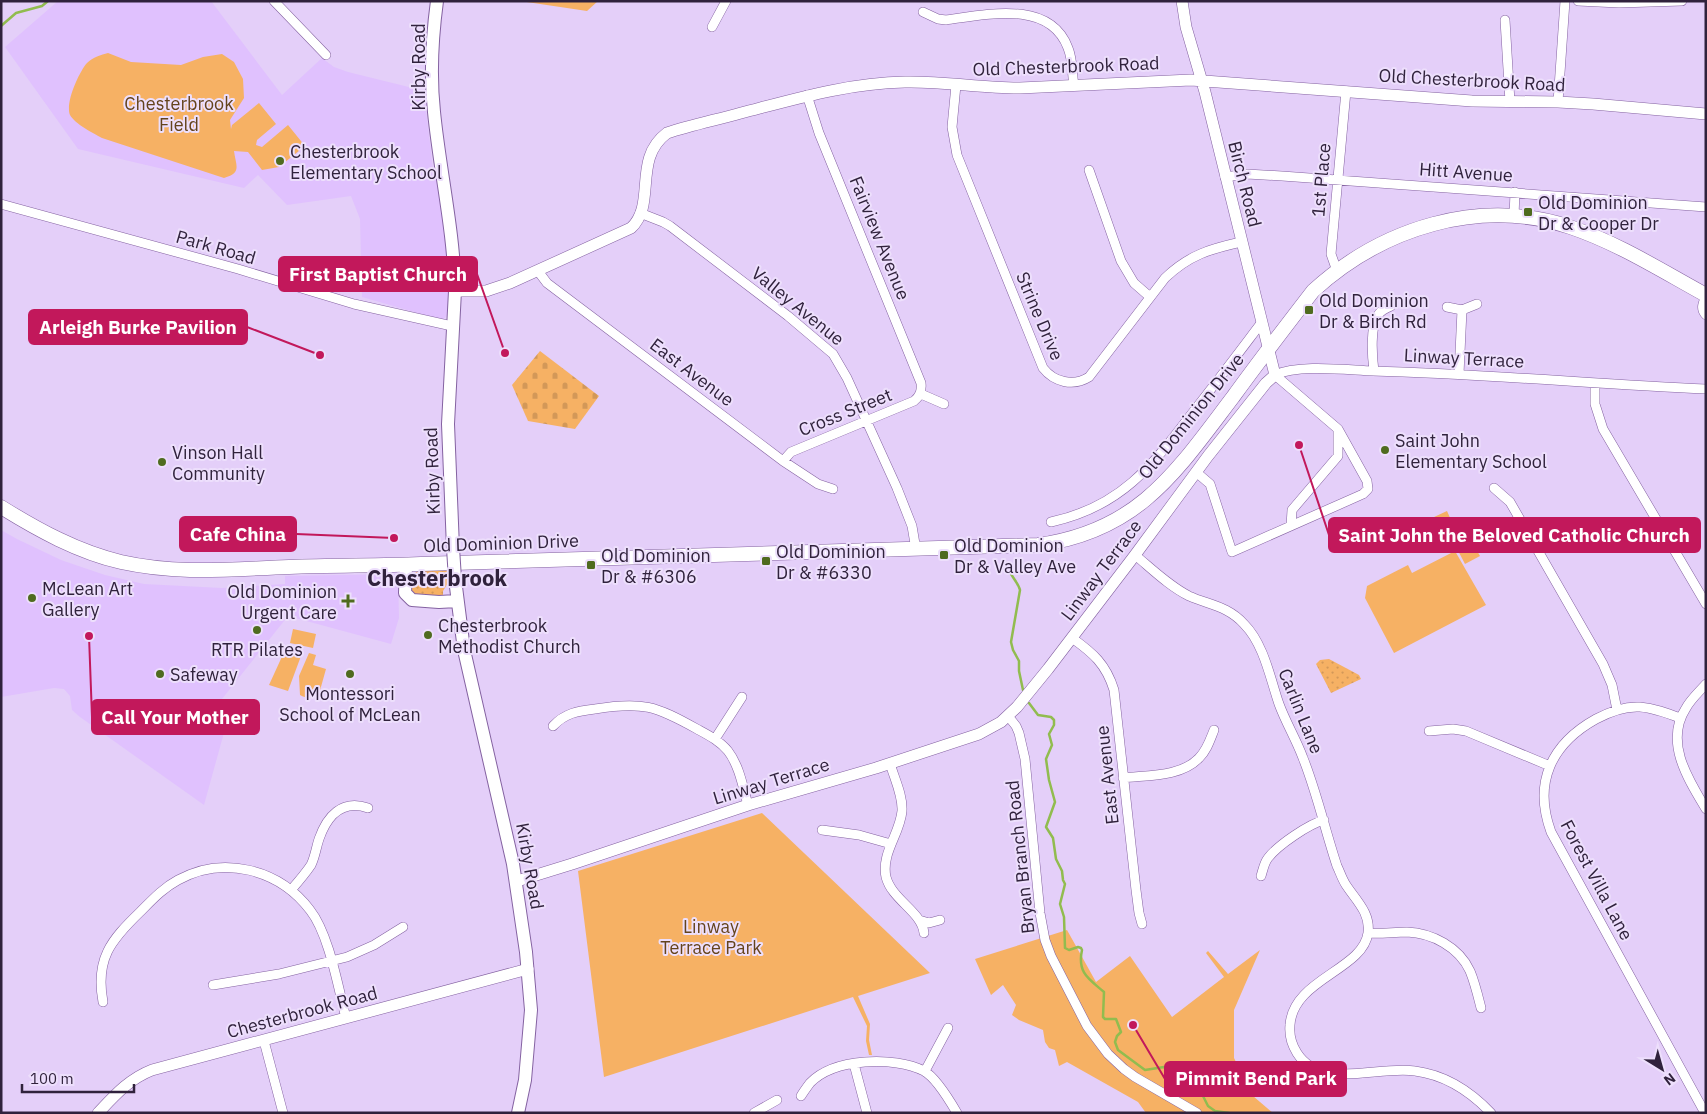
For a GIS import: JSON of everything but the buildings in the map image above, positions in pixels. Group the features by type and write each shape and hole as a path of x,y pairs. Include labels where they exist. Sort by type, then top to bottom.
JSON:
{"main road":[{"name":"Kirby Road","path":"437,1 432,44 433,106 453,241 455,291 448,432 455,580 464,650 517,881 531,991 530,1024 524,1080 518,1113"},
{"name":"Old Dominion Drive","path":"1,507 39,530 120,562 168,569 202,571 286,567 916,550 1055,543 1089,534 1122,517 1140,505 1170,478 1313,291 1337,271 1372,248 1393,238 1434,223 1473,216 1514,216 1552,222 1609,243 1706,295"},
{"path":"406,565 405,593 412,600 429,602 457,601"}],"street":[{"path":"274,1 326,55"},
{"path":"712,27 726,1"},
{"name":"Birch Road","path":"1182,1 1186,27 1275,375"},
{"path":"1558,102 1565,1"},
{"path":"1578,1 1619,3 1682,1"},
{"path":"923,12 938,19 946,20 1016,10 1035,13 1044,17 1060,30 1065,39 1071,59 1074,86"},
{"path":"1505,20 1510,102"},
{"name":"Old Chesterbrook Road","path":"640,214 650,155 659,139 667,133 807,95 882,83 914,82 1020,88 1181,80 1472,101 1558,102 1638,107 1706,114"},
{"name":"Strine Drive","path":"956,85 952,127 956,155 1043,368 1053,378 1068,382 1078,382 1089,377 1165,278 1187,260 1212,249 1241,242"},
{"name":"1st Place","path":"1337,271 1331,254 1346,91"},
{"name":"Fairview Avenue","path":"807,95 820,133 921,383 920,394"},
{"path":"1088,170 1120,261 1134,283 1150,297"},
{"name":"Hitt Avenue","path":"1225,177 1247,174 1706,207"},
{"path":"1514,216 1515,192"},
{"name":"Park Road","path":"1,204 238,269 354,304 452,326"},
{"path":"455,291 486,290 510,283 625,232 636,223 640,214"},
{"name":"Valley Avenue","path":"640,214 670,226 788,316 833,354 847,378 867,421 912,526 916,550"},
{"name":"East Avenue","path":"538,271 561,294 782,461 818,484 833,489"},
{"path":"1706,295 1702,311 1706,315"},
{"path":"1447,307 1462,310 1477,304"},
{"path":"1374,371 1372,352 1375,322 1379,312 1391,306"},
{"path":"1460,374 1462,310"},
{"path":"1051,522 1083,513 1100,505 1129,486 1143,474 1173,440 1262,322"},
{"name":"Linway Terrace","path":"517,881 748,805 890,763 990,729 1008,716 1072,638 1196,472 1266,383 1275,375 1292,369 1374,371 1460,374 1595,384 1706,389"},
{"path":"1196,472 1210,484 1232,552 1363,494 1368,489 1367,481 1338,429 1275,375"},
{"path":"1595,384 1596,408 1603,429 1706,604"},
{"path":"920,394 944,404"},
{"name":"Cross Street","path":"782,461 791,452 914,401 920,394"},
{"path":"1291,526 1292,510 1338,456 1338,429"},
{"path":"1494,488 1510,502 1603,664 1612,685 1617,710"},
{"name":"Carlin Lane","path":"1135,555 1178,590 1188,596 1225,609 1237,616 1248,629 1260,649 1284,716 1303,758 1341,876 1363,909 1368,925 1368,933"},
{"name":"East Avenue","path":"1072,638 1099,660 1111,680 1114,690 1136,890 1142,924"},
{"path":"1706,684 1686,707 1680,718 1677,740 1681,759 1689,780 1706,808"},
{"path":"715,739 742,698"},
{"path":"553,726 573,712 618,705 643,706 672,715 723,745 734,760 748,805"},
{"name":"Forest Villa Lane","path":"1680,718 1661,710 1640,707 1617,710 1590,723 1577,731 1558,750 1544,783 1543,794 1544,807 1551,832 1706,1113"},
{"name":"Bryan Branch Road","path":"1008,716 1019,733 1025,759 1040,913 1045,940 1051,956 1087,1026 1108,1054 1129,1073 1197,1113"},
{"path":"1429,731 1453,729 1466,731 1550,766"},
{"path":"1124,778 1185,769 1201,757 1209,744 1214,730"},
{"path":"890,763 902,800 902,809 901,818 886,859 885,868 894,894 918,920 924,933"},
{"path":"291,890 311,865 323,829 335,812 341,808 355,805 368,808"},
{"path":"1261,876 1264,864 1274,853 1308,826 1324,820"},
{"path":"822,830 859,835 891,844"},
{"path":"103,1002 102,970 109,948 131,920 161,891 177,880 203,870 228,867 270,876 291,890 306,905 318,922 331,961 346,1018"},
{"path":"918,920 929,923 940,920"},
{"path":"213,984 279,974 331,961 360,952 404,927"},
{"path":"1481,1008 1470,971 1459,955 1450,947 1439,940 1417,933 1368,933 1362,948 1356,954 1303,995 1297,1002 1290,1019 1289,1030 1293,1047 1298,1055 1311,1067 1329,1074 1397,1070 1414,1070 1428,1073 1458,1085 1481,1102 1491,1113"},
{"name":"Chesterbrook Road","path":"98,1113 122,1087 141,1074 152,1070 528,969"},
{"path":"925,1071 948,1028"},
{"path":"264,1040 284,1113"},
{"path":"802,1096 811,1082 823,1074 838,1068 871,1060 887,1061 925,1071 947,1095 957,1113"},
{"path":"854,1064 866,1113"},
{"path":"754,1113 777,1100"}],"shaded area":[{"name":"Chesterbrook Elementary School","path":"58,1 211,1 282,95 322,58 334,67 348,72 421,90 424,93 434,177 441,176 453,265 451,313 442,320 362,297 360,219 351,196 287,205 258,175 244,188 78,149 5,47"},
{"path":"1,530 61,560 105,575 144,584 222,588 285,584 285,576 398,574 399,618 391,644 288,616 218,704 230,711 204,805 80,717 72,710 70,696 64,689 54,688 1,697"}],"green space":[{"path":"520,1 598,1 587,11"},
{"name":"Chesterbrook Field","path":"108,53 131,62 181,65 203,57 222,54 234,62 243,79 244,98 230,120 231,129 232,125 259,103 276,124 257,140 256,145 262,147 288,125 305,146 279,167 262,170 248,152 234,151 236,171 224,178 102,138 84,128 72,118 69,103 80,73 87,63 94,58"},
{"path":"540,351 599,396 575,429 528,421 512,385"},
{"path":"1447,511 1455,529 1422,544 1419,538 1411,541 1406,530"},
{"path":"1467,533 1480,556 1465,564 1453,541"},
{"path":"1455,551 1486,605 1394,653 1365,598 1367,586 1408,565 1412,573"},
{"path":"447,568 448,583 443,591 443,595 437,597 416,596 411,590 412,577 417,572 427,569"},
{"path":"420,579 435,579 439,585 434,588 418,587 415,582"},
{"path":"293,629 316,634 313,648 290,643"},
{"path":"285,650 301,656 288,691 269,685"},
{"path":"309,653 316,655 313,665 326,669 319,694 312,697 300,695 299,676"},
{"path":"1329,659 1359,675 1361,679 1331,693 1316,664 1320,660"},
{"name":"Linway Terrace Park","path":"762,813 930,973 858,996 870,1024 869,1040 872,1055 869,1055 866,1041 867,1026 853,997 604,1077 578,871"},
{"path":"1067,930 1096,982 1130,956 1172,1017 1224,977 1206,953 1208,951 1228,974 1260,950 1234,1010 1234,1058 1253,1096 1273,1113 1146,1113 1138,1102 1067,1062 1059,1066 1055,1050 1049,1048 1045,1042 1043,1030 1012,1015 1016,1005 1003,985 991,995 975,959"}],"waterway":[{"path":"1,26 16,13 42,6 48,1"},
{"path":"1007,563 1007,567 1020,590 1011,642 1019,661 1023,690"},
{"path":"1029,703 1038,715 1051,717 1054,720 1054,725 1049,734 1052,745 1046,759 1055,802 1046,827 1053,838 1056,859 1062,871 1065,884 1060,904 1064,917 1065,948 1069,950 1081,948 1083,970 1089,979 1104,992 1103,1017 1105,1019 1116,1019 1121,1032 1115,1042 1118,1050 1145,1070 1164,1067 1178,1077 1201,1081 1200,1090 1208,1106 1215,1111 1229,1113"}],"place":[{"name":"Chesterbrook Elementary School","path":"280,161"},
{"name":"Old Dominion Dr & Cooper Dr","path":"1528,212"},
{"name":"Old Dominion Dr & Birch Rd","path":"1309,310"},
{"name":"First Baptist Church","path":"505,353"},
{"name":"Arleigh Burke Pavilion","path":"320,355"},
{"name":"Saint John the Beloved Catholic Church","path":"1299,445"},
{"name":"Saint John Elementary School","path":"1385,450"},
{"name":"Vinson Hall Community","path":"162,462"},
{"name":"Cafe China","path":"394,538"},
{"name":"Old Dominion Dr & Valley Ave","path":"944,555"},
{"name":"Old Dominion Dr & #6330","path":"766,561"},
{"name":"Old Dominion Dr & #6306","path":"591,565"},
{"name":"McLean Art Gallery","path":"32,598"},
{"name":"Old Dominion Urgent Care","path":"348,601"},
{"name":"RTR Pilates","path":"257,630"},
{"name":"Chesterbrook Methodist Church","path":"428,635"},
{"name":"Call Your Mother","path":"89,636"},
{"name":"Safeway","path":"160,674"},
{"name":"Montessori School of McLean","path":"350,674"},
{"name":"Pimmit Bend Park","path":"1133,1025"}],"district":[{"name":"Chesterbrook","path":"437,577"}]}
